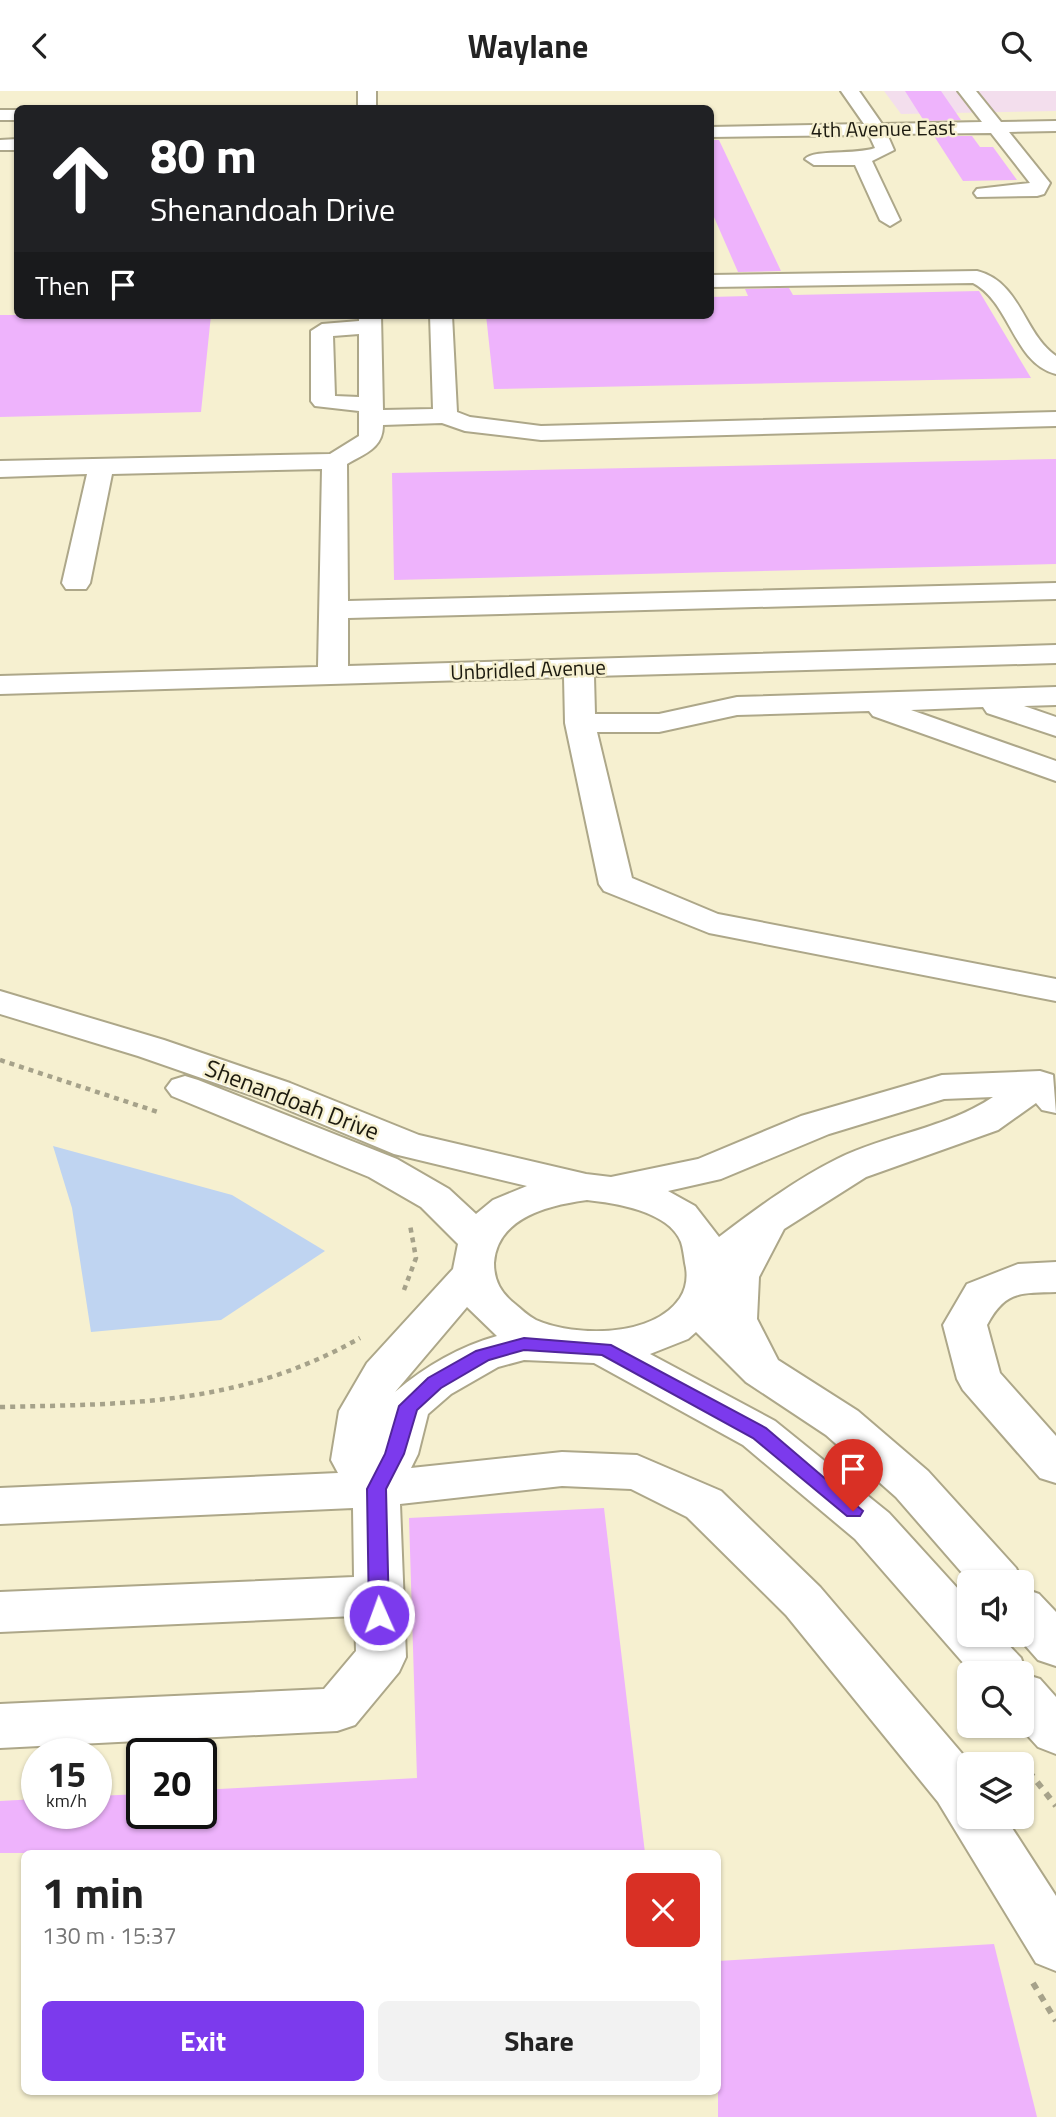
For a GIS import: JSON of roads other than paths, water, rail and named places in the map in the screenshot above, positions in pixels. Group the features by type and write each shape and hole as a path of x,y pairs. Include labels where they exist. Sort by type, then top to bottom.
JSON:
{"street":[{"path":"814,159 862,159 885,151 877,129 850,91"},
{"path":"967,91 1040,183 1040,187 1030,192 984,193"},
{"name":"4th Avenue East","path":"714,132 1056,126"},
{"path":"862,159 890,220"},
{"path":"714,281 977,277 992,282 1039,357 1056,367"},
{"path":"441,319 445,416"},
{"path":"0,469 335,461 371,439 371,411 370,321 322,331 323,401 371,411 445,416 465,424 541,433 1056,419"},
{"path":"333,665 335,461"},
{"path":"76,583 101,467"},
{"path":"332,610 1056,591"},
{"name":"Unbridled Avenue","path":"0,685 333,665 1056,635"},
{"name":"Unbridled Avenue","path":"0,666 333,665 579,668 1056,654"},
{"path":"579,668 580,723 616,884 709,923 1056,990"},
{"path":"580,723 659,723 737,706 1056,696"},
{"path":"978,700 1056,727"},
{"path":"865,703 1056,772"},
{"name":"Shenandoah Drive","path":"0,1002 151,1048 276,1091 408,1145 600,1188"},
{"name":"Shenandoah Drive","path":"0,1029 131,1069 226,1102 383,1168 435,1198 476,1257"},
{"path":"0,1726 337,1710 381,1657 376,1489 395,1454 390,1401 383,1374 476,1257 495,1219 520,1202 552,1191 600,1188 707,1170 815,1125 943,1087 1050,1087"},
{"path":"390,1401 435,1383 483,1356 524,1344 605,1349 642,1342 674,1327 703,1287 770,1219 852,1168 984,1121 1050,1087"},
{"path":"600,1188 646,1197 676,1212 697,1233 709,1257 703,1287 762,1371 842,1423 912,1484 988,1570"},
{"path":"762,1371 735,1319 738,1277 770,1219"},
{"path":"476,1257 481,1296 498,1317 523,1333 555,1345"},
{"path":"1056,1277 1018,1279 982,1294 965,1325 979,1379 1056,1466"},
{"path":"605,1349 759,1433 872,1526 992,1661"},
{"path":"0,1506 376,1489 562,1469 637,1472 704,1504 803,1601 957,1786"},
{"path":"0,1612 378,1595"},
{"path":"1034,1621 1056,1646"},
{"path":"982,1829 1041,1958"}],"water":[{"path":"53,1146 232,1195 325,1251 221,1320 91,1332 72,1208"}]}
